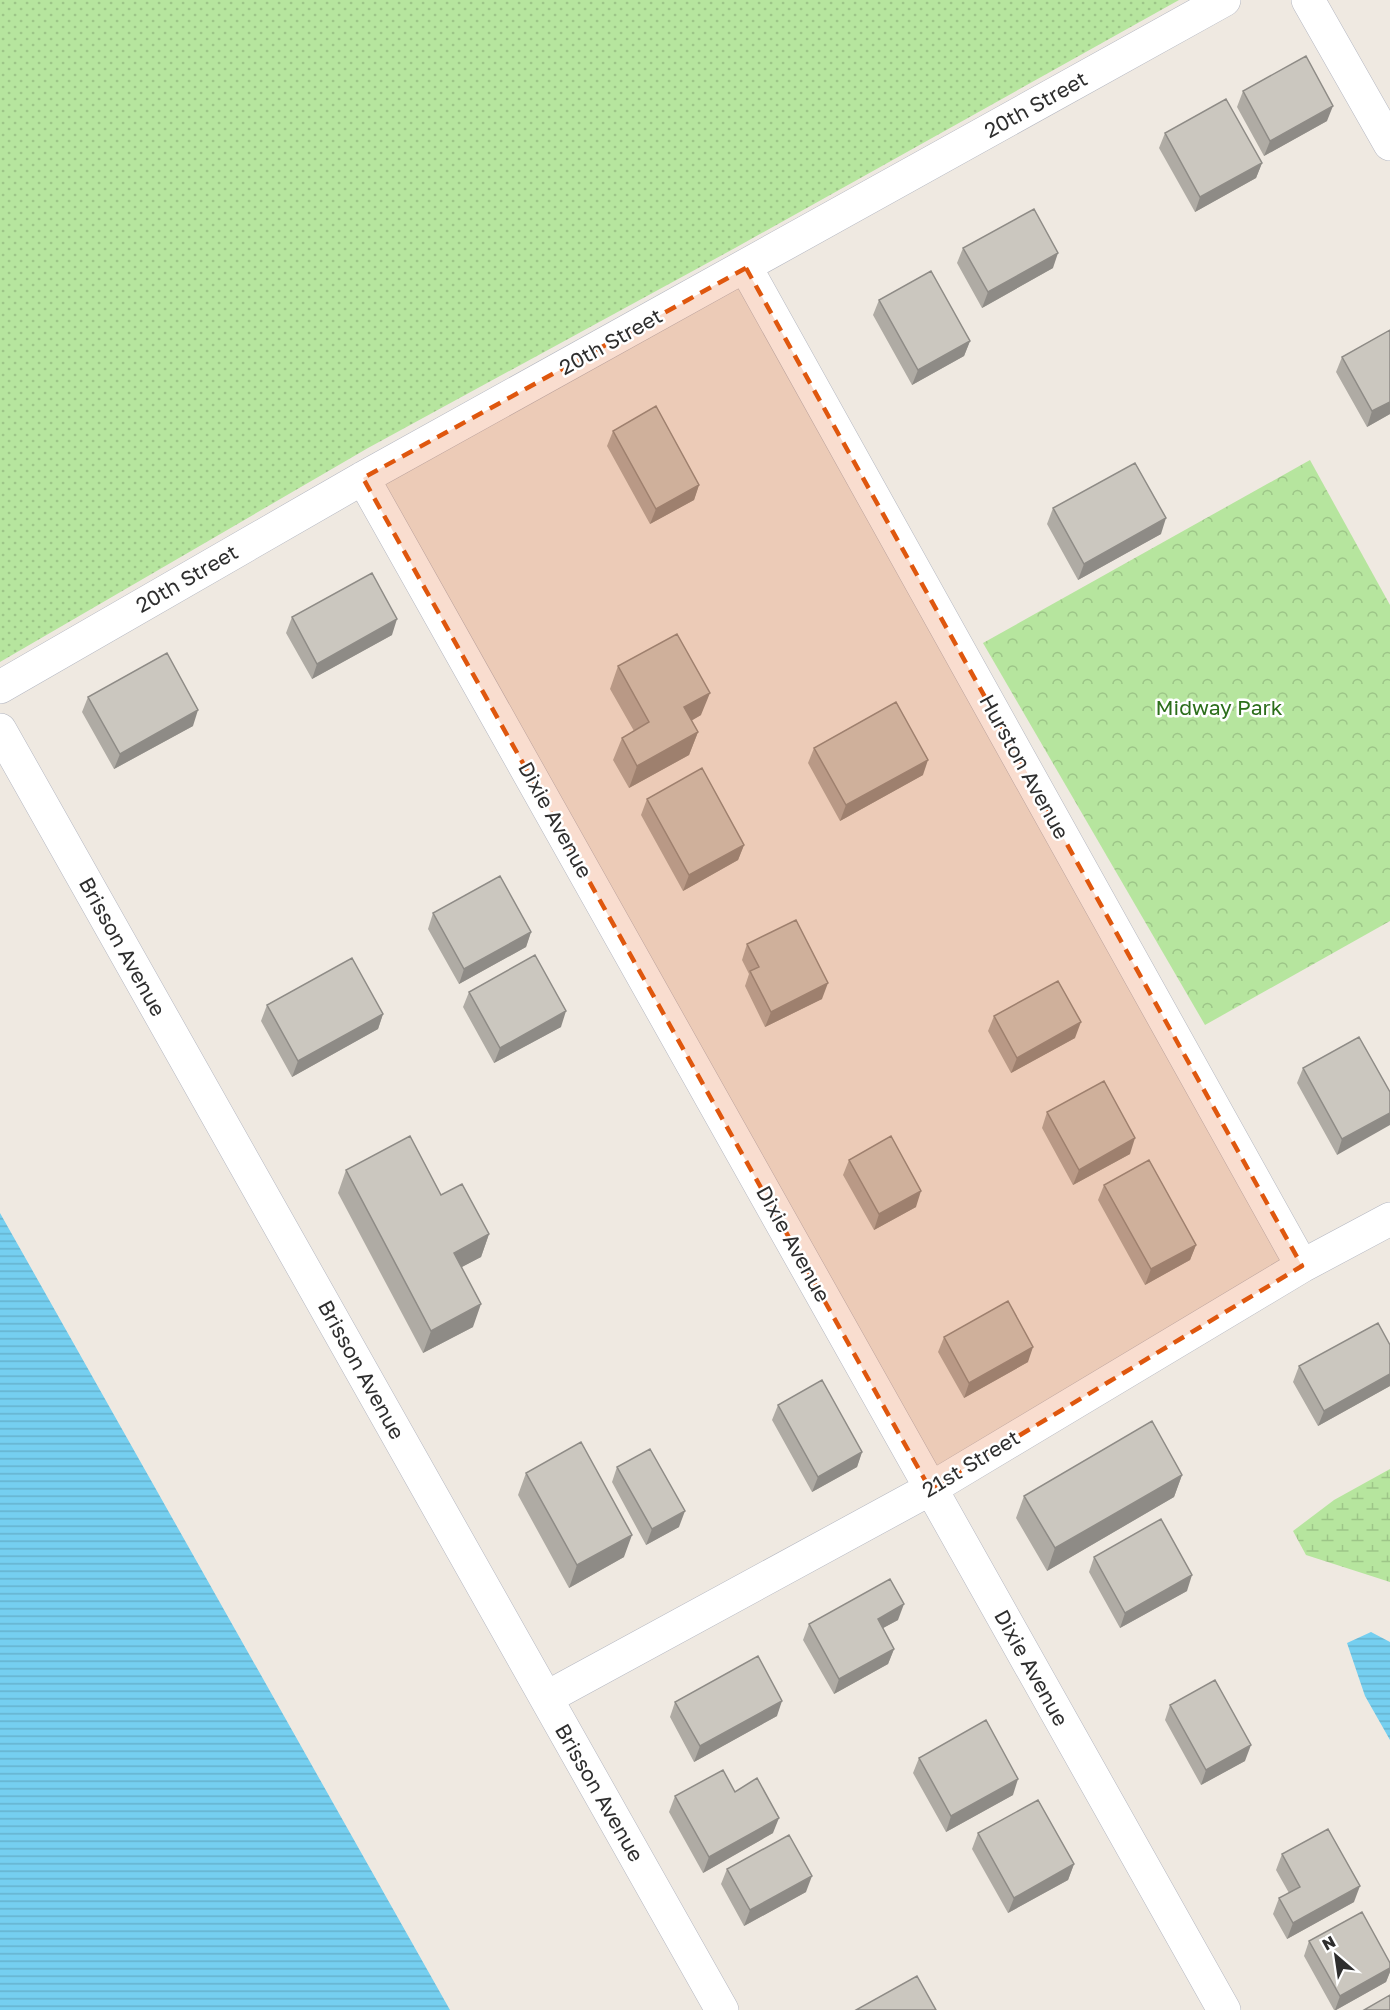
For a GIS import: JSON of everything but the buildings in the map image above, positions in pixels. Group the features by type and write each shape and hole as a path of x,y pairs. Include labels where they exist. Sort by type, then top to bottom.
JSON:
{"street":[{"name":"20th Street","path":"0,687 363,478 746,268 1224,0"},
{"path":"1308,0 1390,144"},
{"name":"Hurston Avenue","path":"746,268 1302,1266"},
{"name":"Dixie Avenue","path":"363,478 1224,2010"},
{"name":"Brisson Avenue","path":"0,730 722,2010"},
{"name":"21st Street","path":"546,1698 930,1489 1302,1266 1390,1219"}],"highlighted area":[{"path":"746,268 1302,1266 930,1489 363,478"}],"green space":[{"path":"0,0 1179,0 735,248 368,448 0,662"},
{"name":"Midway Park","path":"1310,460 1390,605 1390,921 1205,1025 983,643"},
{"path":"1390,1469 1390,1582 1306,1555 1293,1531 1334,1500"}],"water":[{"path":"0,1213 450,2010 0,2010"},
{"path":"1371,1632 1390,1642 1390,1740 1365,1696 1347,1643"}]}
